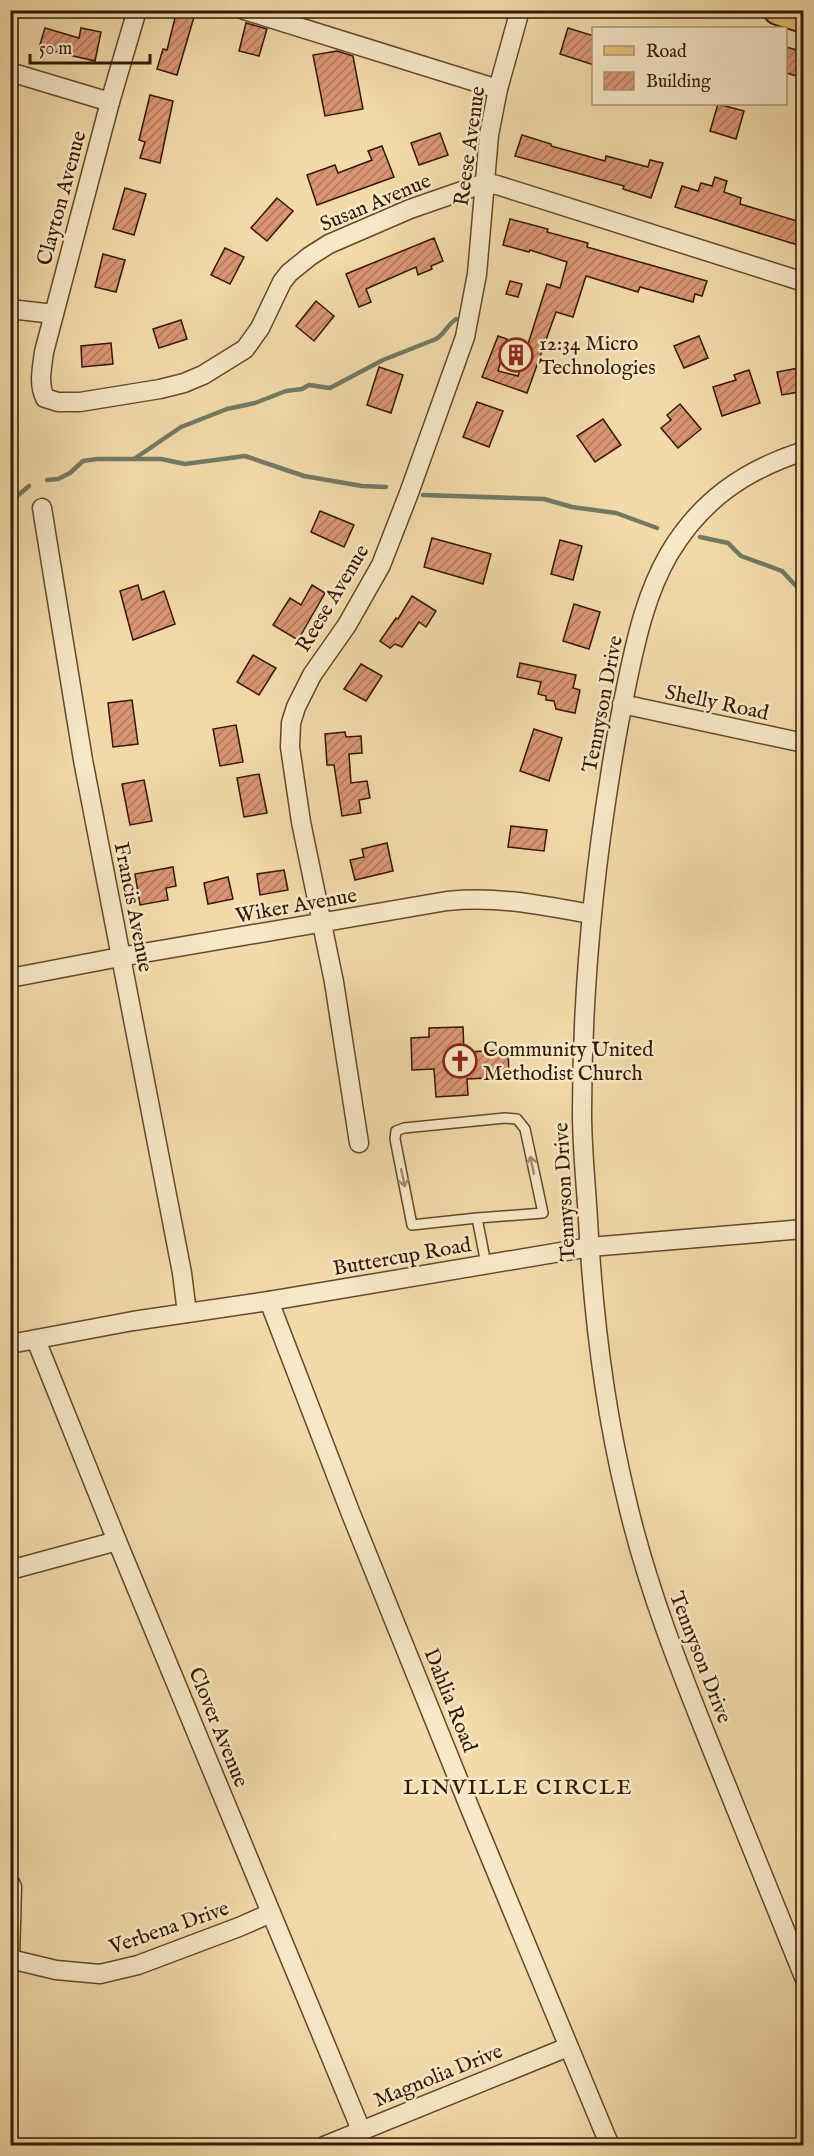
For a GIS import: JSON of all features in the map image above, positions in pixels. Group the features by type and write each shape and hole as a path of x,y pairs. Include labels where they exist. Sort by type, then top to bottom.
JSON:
{"main road":[{"path":"778,10 804,18"}],"street":[{"name":"Clayton Avenue","path":"45,398 40,380 54,314 110,102 137,10"},
{"path":"244,10 498,89"},
{"name":"Reese Avenue","path":"359,1143 342,1028 301,822 290,747 292,716 312,675 347,625 381,565 465,337 477,274 489,135 498,89 520,10"},
{"path":"10,72 110,102"},
{"path":"485,183 804,282"},
{"name":"Susan Avenue","path":"45,398 58,402 91,400 160,389 203,375 245,349 260,328 282,282 309,256 329,244 410,209 485,183"},
{"path":"10,309 54,314"},
{"name":"Tennyson Drive","path":"804,451 769,464 730,485 697,515 682,534 659,574 645,608 622,705 597,860 585,986 582,1117 598,1346 618,1464 647,1577 669,1643 804,1977"},
{"name":"Francis Avenue","path":"42,508 74,709 182,1273 187,1313"},
{"name":"Shelly Road","path":"622,705 804,743"},
{"name":"Wiker Avenue","path":"10,978 447,901 477,898 524,902 591,914"},
{"name":"Buttercup Road","path":"10,1344 590,1247 804,1229"},
{"name":"Dahlia Road","path":"269,1301 351,1514 610,2145"},
{"name":"Clover Avenue","path":"36,1340 361,2130"},
{"path":"10,1570 117,1541"},
{"path":"10,1883 13,1907 10,1958"},
{"name":"Verbena Drive","path":"10,1958 56,1970 100,1974 138,1965 271,1913"},
{"name":"Magnolia Drive","path":"324,2145 568,2047"}],"lane":[{"path":"505,1118 517,1119 525,1129 543,1213 477,1218 412,1225 394,1139 396,1131 404,1128 505,1118"},
{"path":"477,1218 486,1264"}],"building":[{"path":"177,10 196,10 177,75 157,69 163,49 167,50"},
{"path":"246,23 267,29 259,56 239,51"},
{"path":"45,28 79,38 81,28 101,32 95,61 39,48"},
{"path":"568,28 592,35 592,64 560,54"},
{"path":"787,47 804,52 797,76 787,73"},
{"path":"337,51 353,56 363,109 325,116 313,55"},
{"path":"150,95 173,101 160,163 140,158 145,142 139,140"},
{"path":"718,105 744,111 736,139 710,131"},
{"path":"440,133 448,155 419,165 411,143"},
{"path":"522,135 551,144 551,146 605,161 606,156 648,167 650,160 663,163 651,198 623,189 624,186 515,156"},
{"path":"382,146 394,177 317,205 307,175 335,165 338,173 372,160 368,151"},
{"path":"715,177 727,181 724,192 741,198 740,204 804,223 804,247 675,207 682,186 698,191 701,183 712,186"},
{"path":"125,188 146,194 134,235 113,229"},
{"path":"277,198 293,211 267,241 251,228"},
{"path":"510,219 588,243 587,247 707,281 702,296 695,294 693,302 640,287 638,292 586,276 573,317 556,312 527,393 482,377 498,336 507,339 498,371 518,376 547,284 560,288 567,262 530,250 529,252 503,245"},
{"path":"434,238 443,261 418,275 416,267 366,289 371,302 359,307 346,274"},
{"path":"225,248 244,257 230,284 211,275"},
{"path":"103,254 125,260 116,292 95,287"},
{"path":"510,281 522,284 518,297 506,294"},
{"path":"316,301 334,316 314,341 296,326"},
{"path":"181,320 187,339 159,348 153,329"},
{"path":"699,336 708,358 684,368 674,346"},
{"path":"111,343 113,364 82,367 81,346"},
{"path":"379,367 403,375 391,413 367,405"},
{"path":"804,367 804,391 782,395 777,372"},
{"path":"749,370 760,403 722,416 713,387 736,380 734,375"},
{"path":"477,402 503,411 489,447 463,437"},
{"path":"680,404 701,429 678,448 661,428 671,420 667,415"},
{"path":"603,419 621,445 595,462 577,436"},
{"path":"320,511 354,525 344,547 311,532"},
{"path":"432,538 491,554 483,584 424,567"},
{"path":"560,540 582,546 573,580 551,574"},
{"path":"138,585 142,600 164,591 175,624 133,640 120,591"},
{"path":"312,585 325,593 298,640 273,625 290,598 301,605"},
{"path":"412,596 436,611 426,627 419,622 402,647 395,644 390,648 380,641 396,618 398,619"},
{"path":"574,604 600,612 589,649 563,641"},
{"path":"253,655 276,668 259,695 237,682"},
{"path":"520,663 576,675 573,688 580,690 575,713 556,709 554,701 546,700 546,696 538,694 541,682 517,677"},
{"path":"361,664 382,676 366,701 344,689"},
{"path":"132,700 138,744 113,747 108,703"},
{"path":"236,725 243,762 220,766 213,729"},
{"path":"534,729 562,738 549,781 520,771"},
{"path":"345,732 346,737 361,736 362,753 349,754 351,783 367,781 370,798 359,800 361,813 342,816 334,765 327,765 325,734"},
{"path":"259,774 267,813 244,817 237,778"},
{"path":"144,780 152,821 130,825 122,784"},
{"path":"511,826 547,830 544,851 508,847"},
{"path":"387,843 393,871 355,880 350,860 364,857 362,849"},
{"path":"173,867 176,886 166,888 168,900 140,905 135,874"},
{"path":"284,870 288,890 260,895 257,874"},
{"path":"228,877 233,899 208,904 204,883"},
{"name":"Community United Methodist Church","path":"463,1027 464,1052 508,1050 509,1077 467,1079 468,1095 436,1097 434,1069 412,1070 411,1038 429,1037 429,1028"}],"waterway":[{"path":"134,459 181,427 227,409 255,403 309,385 330,388 383,360 436,339 456,319"},
{"path":"47,480 58,479 70,473 83,461 97,459 161,459 185,464 245,456 304,476 362,486 386,487"},
{"path":"10,502 29,486"},
{"path":"423,495 544,499 572,507 616,513 657,528"},
{"path":"700,537 728,543 741,556 782,571 798,588 804,589"}],"place":[{"name":"12:34 Micro Technologies","path":"516,355"},
{"name":"Community United Methodist Church","path":"460,1061"}],"district":[{"name":"LINVILLE CIRCLE","path":"518,1786"}]}
